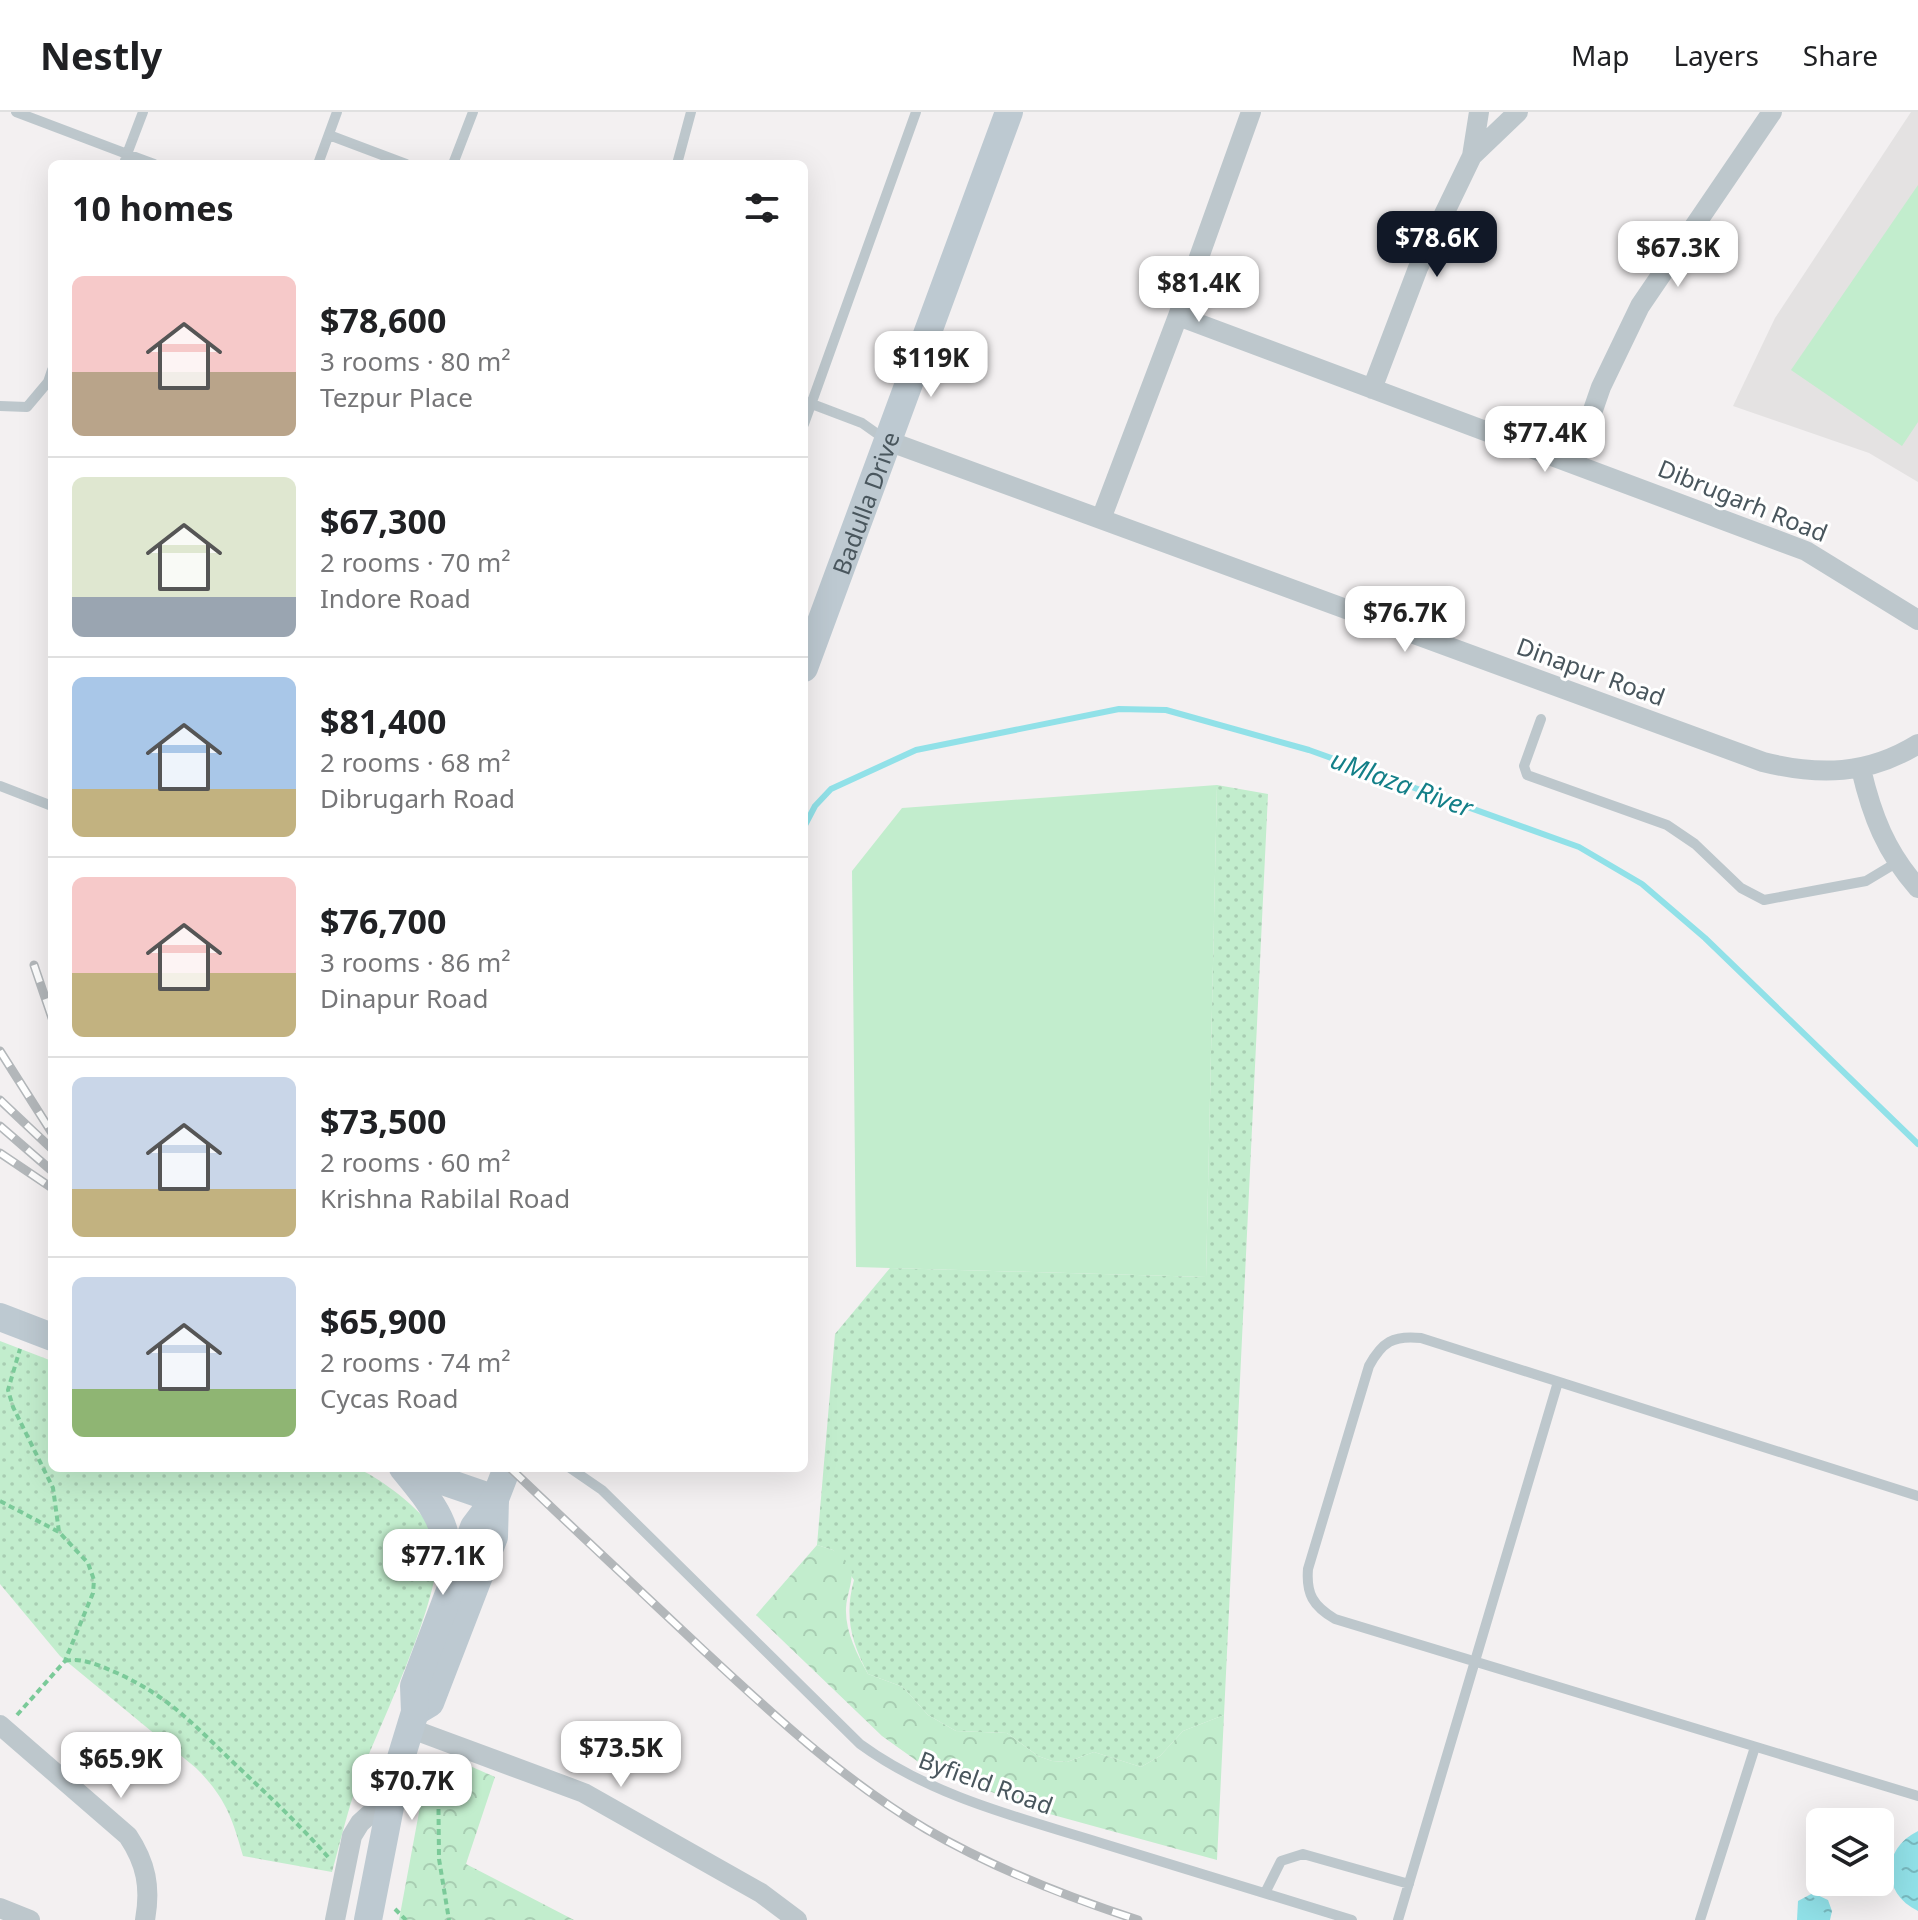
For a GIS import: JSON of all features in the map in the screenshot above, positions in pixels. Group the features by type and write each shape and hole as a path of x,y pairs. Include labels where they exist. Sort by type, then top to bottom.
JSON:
{"street":[{"name":"Badulla Drive","path":"808,657 1009,112"},
{"path":"1101,519 1251,112"},
{"path":"1372,389 1418,268 1472,156 1479,112"},
{"path":"1472,156 1518,112"},
{"path":"1575,462 1601,387 1640,306 1772,112"},
{"name":"Dibrugarh Road","path":"1178,316 1806,551 1918,620"},
{"name":"Dinapur Road","path":"888,441 1763,762 1803,772 1861,769 1893,759 1918,744"},
{"path":"1861,769 1870,808 1896,863 1918,888"},
{"path":"407,1472 439,1514 447,1533 450,1586"},
{"path":"416,1472 495,1499"},
{"path":"368,1920 392,1794 412,1720 414,1686 474,1527 495,1499 505,1472"},
{"path":"412,1720 430,1703 494,1537 495,1499"},
{"path":"412,1720 438,1739 584,1793 761,1893 797,1920"},
{"path":"2,1727 128,1836 140,1854 148,1879 145,1920"},
{"path":"335,1920 347,1871 348,1849 360,1823 392,1794"},
{"path":"0,1908 30,1920"}],"lane":[{"path":"16,112 125,159 143,112"},
{"path":"320,160 337,112"},
{"path":"455,160 473,112"},
{"path":"678,160 691,112"},
{"path":"888,441 862,423 808,403 916,112"},
{"path":"329,135 395,160"},
{"path":"0,406 27,407 48,382"},
{"path":"1541,719 1524,766 1527,775 1667,825 1695,844 1752,896 1775,900 1841,887 1866,881 1896,863"},
{"path":"0,786 48,804"},
{"path":"1918,1496 1421,1338 1389,1340 1369,1366 1308,1569 1307,1586 1312,1600 1335,1619 1918,1796"},
{"path":"1398,1920 1558,1382"},
{"name":"Byfield Road","path":"576,1472 602,1490 860,1744 893,1768 926,1785 1001,1813 1352,1920"},
{"path":"1700,1920 1755,1747"},
{"path":"1265,1893 1281,1861 1303,1854 1409,1884"}],"path":[{"path":"26,1327 8,1390 17,1418 53,1488 59,1532"},
{"path":"0,1501 59,1532 88,1563 94,1580 93,1593 65,1661 2,1727"},
{"path":"65,1661 77,1659 102,1666 158,1693 181,1710 279,1802 330,1859 347,1871"},
{"path":"438,1739 439,1859 449,1920"},
{"path":"373,1888 406,1920"}],"shaded area":[{"path":"1911,112 1918,112 1918,482 1869,453 1733,406 1775,318"}],"green space":[{"path":"1918,185 1918,422 1902,446 1791,370"},
{"path":"1217,785 1268,794 1224,1715 1183,1731 1160,1756 1141,1767 1094,1752 1067,1762 1052,1761 1038,1756 1007,1733 956,1731 928,1715 903,1687 868,1674 851,1628 850,1605 854,1580 833,1550 817,1545 835,1334 890,1268 1206,1277"},
{"path":"1217,785 1206,1277 856,1267 852,871 902,808"},
{"path":"0,1341 48,1359 48,1472 364,1472 404,1498 433,1531 437,1541 437,1564 421,1626 357,1784 332,1872 243,1856 226,1808 206,1779 60,1656 0,1584"},
{"path":"817,1545 833,1550 851,1565 847,1625 868,1674 903,1687 928,1715 956,1731 1007,1733 1038,1756 1052,1761 1067,1762 1094,1752 1141,1767 1160,1756 1183,1731 1224,1715 1217,1860 1046,1813 924,1766 882,1736 756,1615"},
{"path":"454,1759 495,1777 466,1864 574,1920 399,1920 425,1780 437,1763"}],"water":[{"path":"1918,1831 1918,1911 1906,1903 1894,1887 1894,1855 1906,1839"},
{"path":"1807,1896 1828,1900 1832,1911 1830,1920 1797,1920 1798,1901"}],"waterway":[{"name":"uMlaza River","path":"808,819 815,806 831,789 916,750 1119,709 1166,710 1309,750 1579,847 1642,884 1705,938 1918,1144"}],"railway":[{"path":"34,965 48,1006"},
{"path":"0,1051 48,1127"},
{"path":"0,1100 48,1145"},
{"path":"0,1126 48,1168"},
{"path":"0,1153 48,1185"},
{"path":"514,1472 753,1696 836,1767 895,1810 1003,1869 1138,1920"}]}
